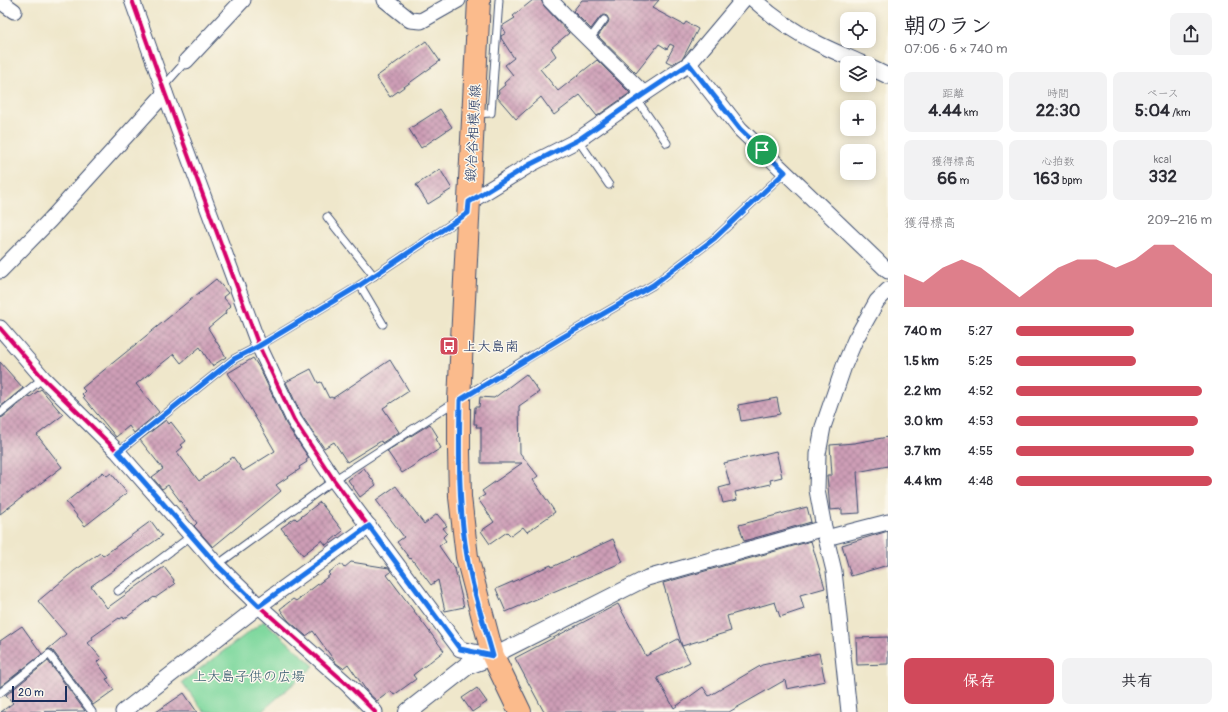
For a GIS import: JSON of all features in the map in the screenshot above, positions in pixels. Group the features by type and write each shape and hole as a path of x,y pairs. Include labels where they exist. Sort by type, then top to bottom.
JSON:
{"main road":[{"name":"鍛冶谷相模原線","path":"479,0 460,400 460,497 467,557 493,656 520,712"}],"street":[{"path":"132,0 259,346 294,420 334,480 460,649 493,656"},
{"path":"385,0 410,20 421,21 458,0"},
{"path":"550,0 641,97"},
{"path":"469,208 531,164 578,140 689,64 743,0"},
{"path":"754,0 771,16 789,28 846,56"},
{"path":"186,61 240,1"},
{"path":"689,64 740,129 888,271"},
{"path":"876,70 888,76"},
{"path":"0,270 50,220 164,90"},
{"path":"849,712 834,571 817,490 818,454 823,427 855,340 877,301 888,290"},
{"path":"0,328 43,378 118,452 217,565 259,606 348,685 375,712"},
{"path":"408,712 468,665 493,656 647,578 825,533 888,522"},
{"path":"123,712 259,606 369,526"}],"lane":[{"path":"474,114 491,113 498,0"},
{"path":"589,40 604,20"},
{"path":"164,90 186,61"},
{"path":"641,97 667,143"},
{"path":"578,140 609,185"},
{"path":"217,565 334,480 563,337 653,285 715,238 785,172"},
{"path":"118,452 234,359 259,346 360,285 469,208"},
{"path":"327,217 374,276"},
{"path":"360,285 383,324"},
{"path":"0,413 43,378"},
{"path":"118,591 192,536"},
{"path":"0,693 49,654 92,712"}],"green space":[{"name":"上大島子供の広場","path":"264,621 314,666 261,712 204,712 182,682"}],"building":[{"path":"533,0 541,0 544,6 569,33 551,48 556,56 540,69 558,91 597,60 630,93 597,116 580,95 554,115 541,97 516,119 497,97 499,93 498,91 513,75 505,65 514,58 501,38 501,36 506,33 502,26 515,18 513,16"},
{"path":"582,0 659,0 652,8 684,25 686,22 698,29 683,58 672,64 666,61 674,46 670,44 667,49 659,44 636,73 598,36 608,23 609,20 607,16 604,15 600,17 591,29 573,11"},
{"path":"426,41 440,61 390,97 376,77"},
{"path":"440,109 452,127 421,148 409,129"},
{"path":"440,169 452,189 428,204 416,185"},
{"path":"216,279 228,293 223,297 231,306 225,311 226,313 208,328 226,357 212,366 200,347 181,363 174,354 136,384 159,412 134,433 129,426 116,437 83,397 84,396 82,394 85,391 82,388"},
{"path":"253,358 260,369 286,424 309,458 306,460 307,462 299,467 300,469 276,485 281,491 213,547 194,526 197,523 168,485 162,489 152,477 163,469 140,440 166,420 169,424 171,422 186,441 181,445 183,447 177,452 199,481 233,457 243,471 275,451 228,373"},
{"path":"390,360 409,391 383,408 399,432 347,462 334,442 324,448 302,416 286,382 311,369 318,383 321,382 329,398 333,398"},
{"path":"0,362 23,388 0,407"},
{"path":"526,374 539,392 519,406 520,453 538,476 533,480 555,512 527,532 523,527 511,536 507,532 490,544 481,531 494,522 478,499 485,495 482,491 522,463 481,463 481,427 476,427 477,424 474,424 475,407 479,407 480,397 494,398"},
{"path":"41,389 63,415 37,435 62,467 0,514 0,418 29,396 30,397"},
{"path":"777,398 780,414 741,421 738,405"},
{"path":"430,424 438,437 436,439 441,448 402,473 387,451"},
{"path":"888,437 888,466 857,472 860,513 842,514 842,509 830,510 827,475 832,475 830,445 854,443"},
{"path":"776,451 782,477 770,480 771,484 735,492 737,500 723,503 719,488 730,485 724,463"},
{"path":"364,468 376,485 360,497 348,480"},
{"path":"103,472 107,476 111,473 127,493 85,526 66,502"},
{"path":"396,486 424,524 437,514 447,526 443,528 447,533 443,537 446,541 439,546 455,569 464,607 445,611 438,580 431,585 397,542 404,537 376,500"},
{"path":"320,502 343,531 326,545 322,540 303,555 281,528 295,518 297,520"},
{"path":"807,507 811,522 744,541 739,525"},
{"path":"151,521 162,536 91,586 107,608 164,567 174,580 173,582 175,584 124,619 123,617 120,619 119,618 92,637 93,639 88,643 101,658 97,662 109,678 106,679 114,690 93,705 53,651 51,649 47,650 66,634 38,601 74,571 100,553 103,556"},
{"path":"888,531 888,565 851,576 842,545"},
{"path":"613,539 623,562 506,612 496,589 551,565 552,567"},
{"path":"811,541 825,588 800,595 804,609 780,617 775,602 727,616 731,631 682,646 663,583"},
{"path":"351,562 389,568 391,572 387,575 444,651 413,675 416,679 394,695 391,691 377,701 368,693 348,664 343,668 336,663 313,631 306,636 288,620 280,609 293,599 296,601 330,575 328,573 341,564 344,568"},
{"path":"618,604 646,656 678,639 690,662 657,678 674,708 703,687 709,696 762,665 819,653 825,681 787,689 785,680 729,712 544,712 515,658"},
{"path":"22,626 42,654 0,687 0,641"},
{"path":"888,637 888,664 857,665 856,638"},
{"path":"48,661 85,711 1,712 13,703 6,695"},
{"path":"477,688 487,702 472,712 462,698"},
{"path":"184,693 197,712 156,712"}],"cycle path":[{"path":"132,0 259,346 294,420 334,480 460,649 493,656"},
{"path":"0,328 43,378 118,452 217,565 259,606 348,685 375,712"}],"place":[{"name":"上大島南","path":"449,346"}],"route":[{"path":"689,64 740,129 762,150 785,172 715,238 653,285 563,337 460,400 460,497 467,557 493,656 460,649 369,526 259,606 217,565 118,452 234,359 259,346 360,285 468,213 469,202 531,164 578,140 689,64"}]}
